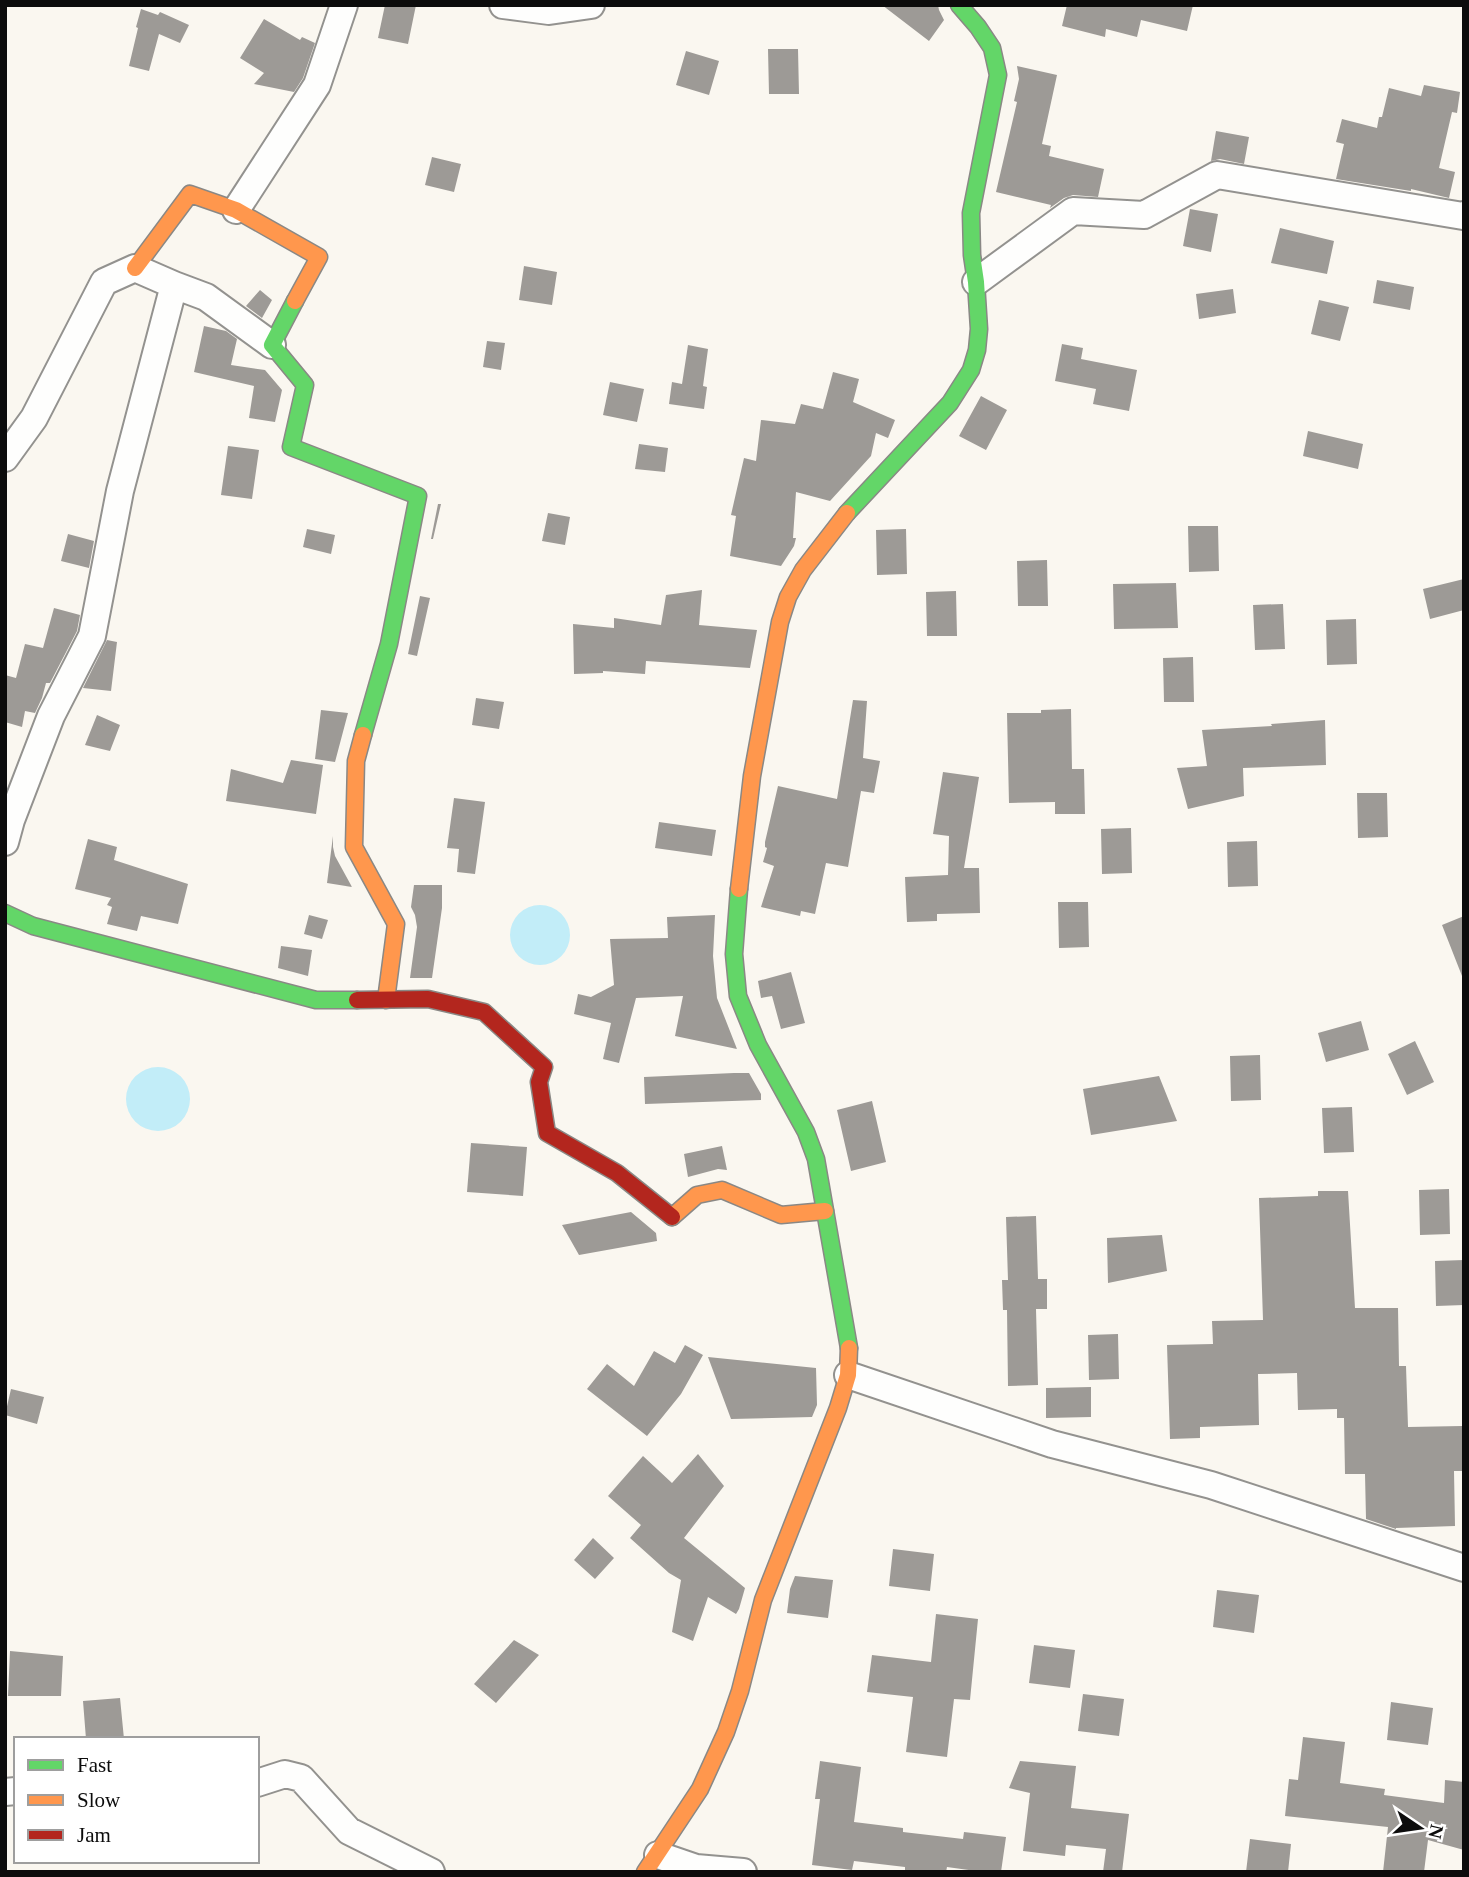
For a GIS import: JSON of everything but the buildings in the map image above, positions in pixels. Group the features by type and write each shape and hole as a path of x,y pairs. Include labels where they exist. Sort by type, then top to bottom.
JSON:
{"street":[{"path":"236,210 317,85 344,5"},
{"path":"503,5 549,11 591,5"},
{"path":"744,1872 651,1863 700,1789 726,1732 740,1691 763,1600 838,1408 848,1375 849,1349 816,1159 806,1132 758,1045 738,996 734,954 737,902 752,776 780,622 788,597 803,570 834,528 950,403 971,370 977,350 979,329 971,213 998,75 992,48 958,5"},
{"path":"976,282 1073,211 1144,215 1217,175 1464,215"},
{"path":"5,458 34,418 104,282 135,268 190,194 236,210 319,257 272,345"},
{"path":"135,268 206,297 272,345 304,385 291,447 418,496 389,644 356,761 354,847 396,924 386,1000"},
{"path":"5,842 10,820 51,716 92,636 120,491 174,285"},
{"path":"5,913 33,926 316,1000 428,999 484,1012 544,1067 539,1082 547,1133 617,1173 671,1218 697,1195 722,1190 781,1214 825,1211"},
{"path":"848,1375 1052,1444 1211,1485 1464,1568"},
{"path":"259,1782 285,1774 301,1778 349,1831 431,1872"}],"water":[{"path":"534,905 546,905 565,918 570,935 568,947 557,960 546,965 534,965 515,952 510,941 510,929 523,910"},
{"path":"158,1067 176,1073 184,1081 190,1099 184,1117 176,1125 158,1131 140,1125 132,1117 126,1099 132,1081 140,1073"}],"traffic: fast":[{"path":"847,513 950,403 971,370 977,350 979,329 971,213 998,75 992,48 959,5"},
{"path":"295,301 272,345 305,385 291,447 418,496 389,644 363,735"},
{"path":"739,889 734,954 738,996 758,1045 806,1132 816,1159 849,1348"},
{"path":"5,913 33,926 316,1000 357,1000"}],"traffic: slow":[{"path":"135,268 190,194 236,210 319,257 295,301"},
{"path":"739,889 752,776 780,622 788,597 803,570 847,513"},
{"path":"363,735 356,761 354,847 396,924 386,1000"},
{"path":"672,1217 697,1195 722,1190 781,1215 825,1211"},
{"path":"645,1872 700,1789 726,1732 740,1691 763,1600 838,1408 848,1375 849,1348"}],"traffic: jam":[{"path":"357,1000 428,999 484,1012 544,1067 539,1082 547,1133 617,1173 672,1217"}]}
